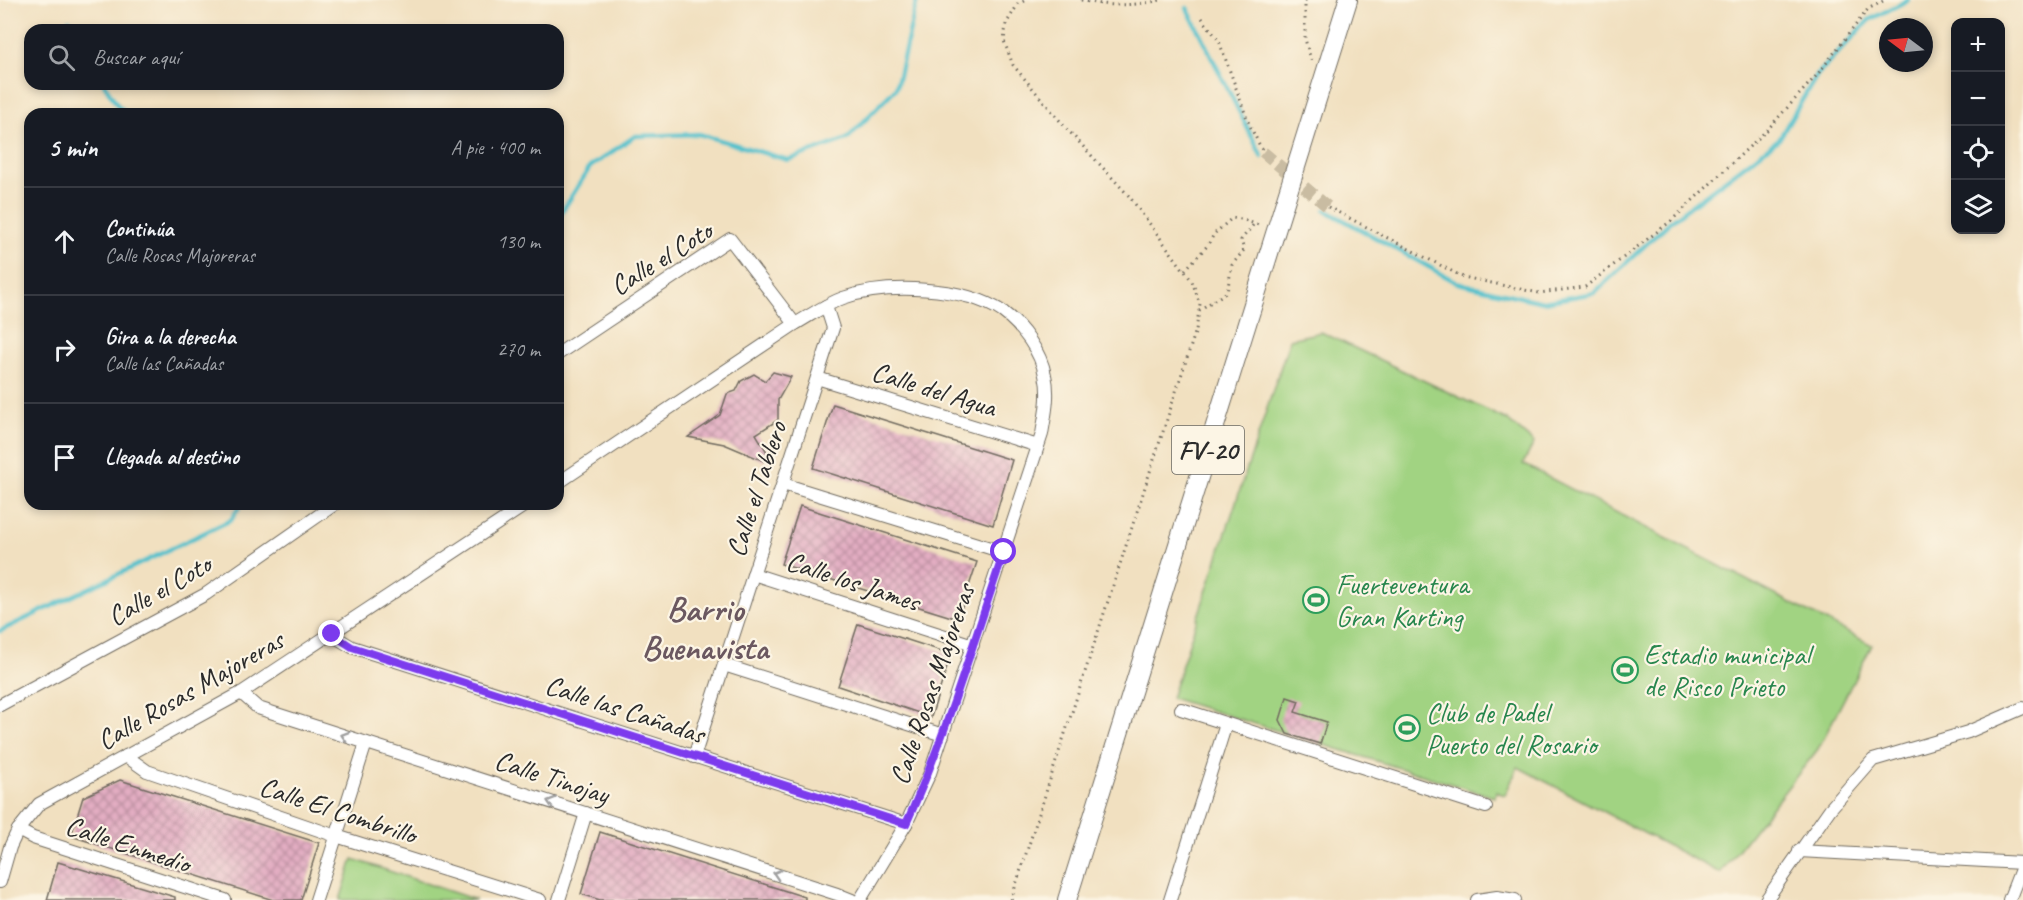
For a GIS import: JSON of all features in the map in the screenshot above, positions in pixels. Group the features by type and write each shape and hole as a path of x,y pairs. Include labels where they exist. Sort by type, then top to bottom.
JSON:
{"main road":[{"name":"FV-20","path":"1067,900 1348,0"}],"street":[{"name":"Calle el Coto","path":"564,350 730,239 795,324"},
{"name":"Calle Rosas Majoreras","path":"564,479 795,324 844,297 914,288 952,294 973,299 1002,312 1022,329 1038,355 1046,375 1047,403 1038,446 930,772 906,824 860,900"},
{"name":"Calle el Tablero","path":"694,757 834,328 826,306"},
{"name":"Calle del Agua","path":"817,378 1038,446"},
{"path":"783,484 1004,552"},
{"name":"Calle el Coto","path":"0,705 206,594 326,510"},
{"name":"Calle Rosas Majoreras","path":"0,882 10,847 18,830 39,804 241,693 518,510"},
{"name":"Calle los James","path":"753,574 973,645"},
{"name":"Calle las Cañadas","path":"332,634 352,647 906,824"},
{"path":"724,665 943,735"},
{"name":"Calle Tinojay","path":"241,693 258,708 852,900"},
{"path":"1766,900 1830,809 1873,760 1968,732 2023,708"},
{"path":"1181,709 1486,807"},
{"path":"1170,900 1226,723"},
{"path":"316,900 366,743"},
{"name":"Calle El Combrillo","path":"126,756 147,771 336,836 540,900"},
{"path":"559,900 586,813"},
{"name":"Calle Enmedio","path":"18,830 33,838 225,900"},
{"path":"1799,851 2023,863 2009,900"},
{"path":"1477,900 1497,897 1515,900"}],"path":[{"path":"1011,900 1196,330 1200,310 1192,281 1129,196 1066,128 1013,65 1004,41 1006,24 1018,4 1026,0"},
{"path":"1081,0 1095,4 1119,5 1161,0"},
{"path":"1305,0 1305,39 1311,55 1311,65"},
{"path":"1328,207 1463,278 1539,293 1585,286 1671,221 1767,130 1817,75 1868,9 1885,0"},
{"path":"1202,18 1219,41 1249,124 1263,152"},
{"path":"1185,271 1208,245 1214,234 1232,218 1266,225"},
{"path":"1200,310 1227,292 1232,265 1244,250 1241,240 1254,224"}],"green space":[{"path":"1321,332 1507,420 1534,443 1523,464 1872,645 1818,749 1720,873 1518,767 1505,795 1496,792 1494,797 1171,698 1290,339"},
{"path":"353,859 476,900 340,900"}],"building":[{"path":"773,372 791,377 778,400 778,420 756,434 767,452 764,461 724,444 688,437 720,415 727,394 736,391 741,381 754,374 765,381"},
{"path":"833,404 1012,460 993,525 813,468"},
{"path":"800,506 977,562 958,619 781,564"},
{"path":"858,624 951,654 931,717 838,686"},
{"path":"1287,697 1299,701 1295,712 1327,722 1320,744 1287,734 1280,720"},
{"path":"120,780 319,843 301,900 273,900 71,836 83,797"},
{"path":"600,832 805,897 805,900 600,900 581,894"},
{"path":"58,862 175,897 175,900 47,900"}],"waterway":[{"path":"564,208 590,167 635,136 699,134 788,160 847,139 896,88 917,0"},
{"path":"1325,210 1458,283 1543,302 1594,293 1671,221 1779,139 1817,75 1869,20 1908,0"},
{"path":"1187,8 1262,157"},
{"path":"69,20 70,24"},
{"path":"108,90 120,108"},
{"path":"0,631 231,520 237,510"}],"tunnel":[{"path":"1263,152 1328,207"}],"place":[{"name":"Fuerteventura Gran Karting","path":"1316,600"},
{"name":"Estadio municipal de Risco Prieto","path":"1625,670"},
{"name":"Club de Padel Puerto del Rosario","path":"1407,728"}],"district":[{"name":"Barrio Buenavista","path":"705,628"}],"route":[{"path":"332,634 352,647 906,824 930,772 1004,552"}]}
